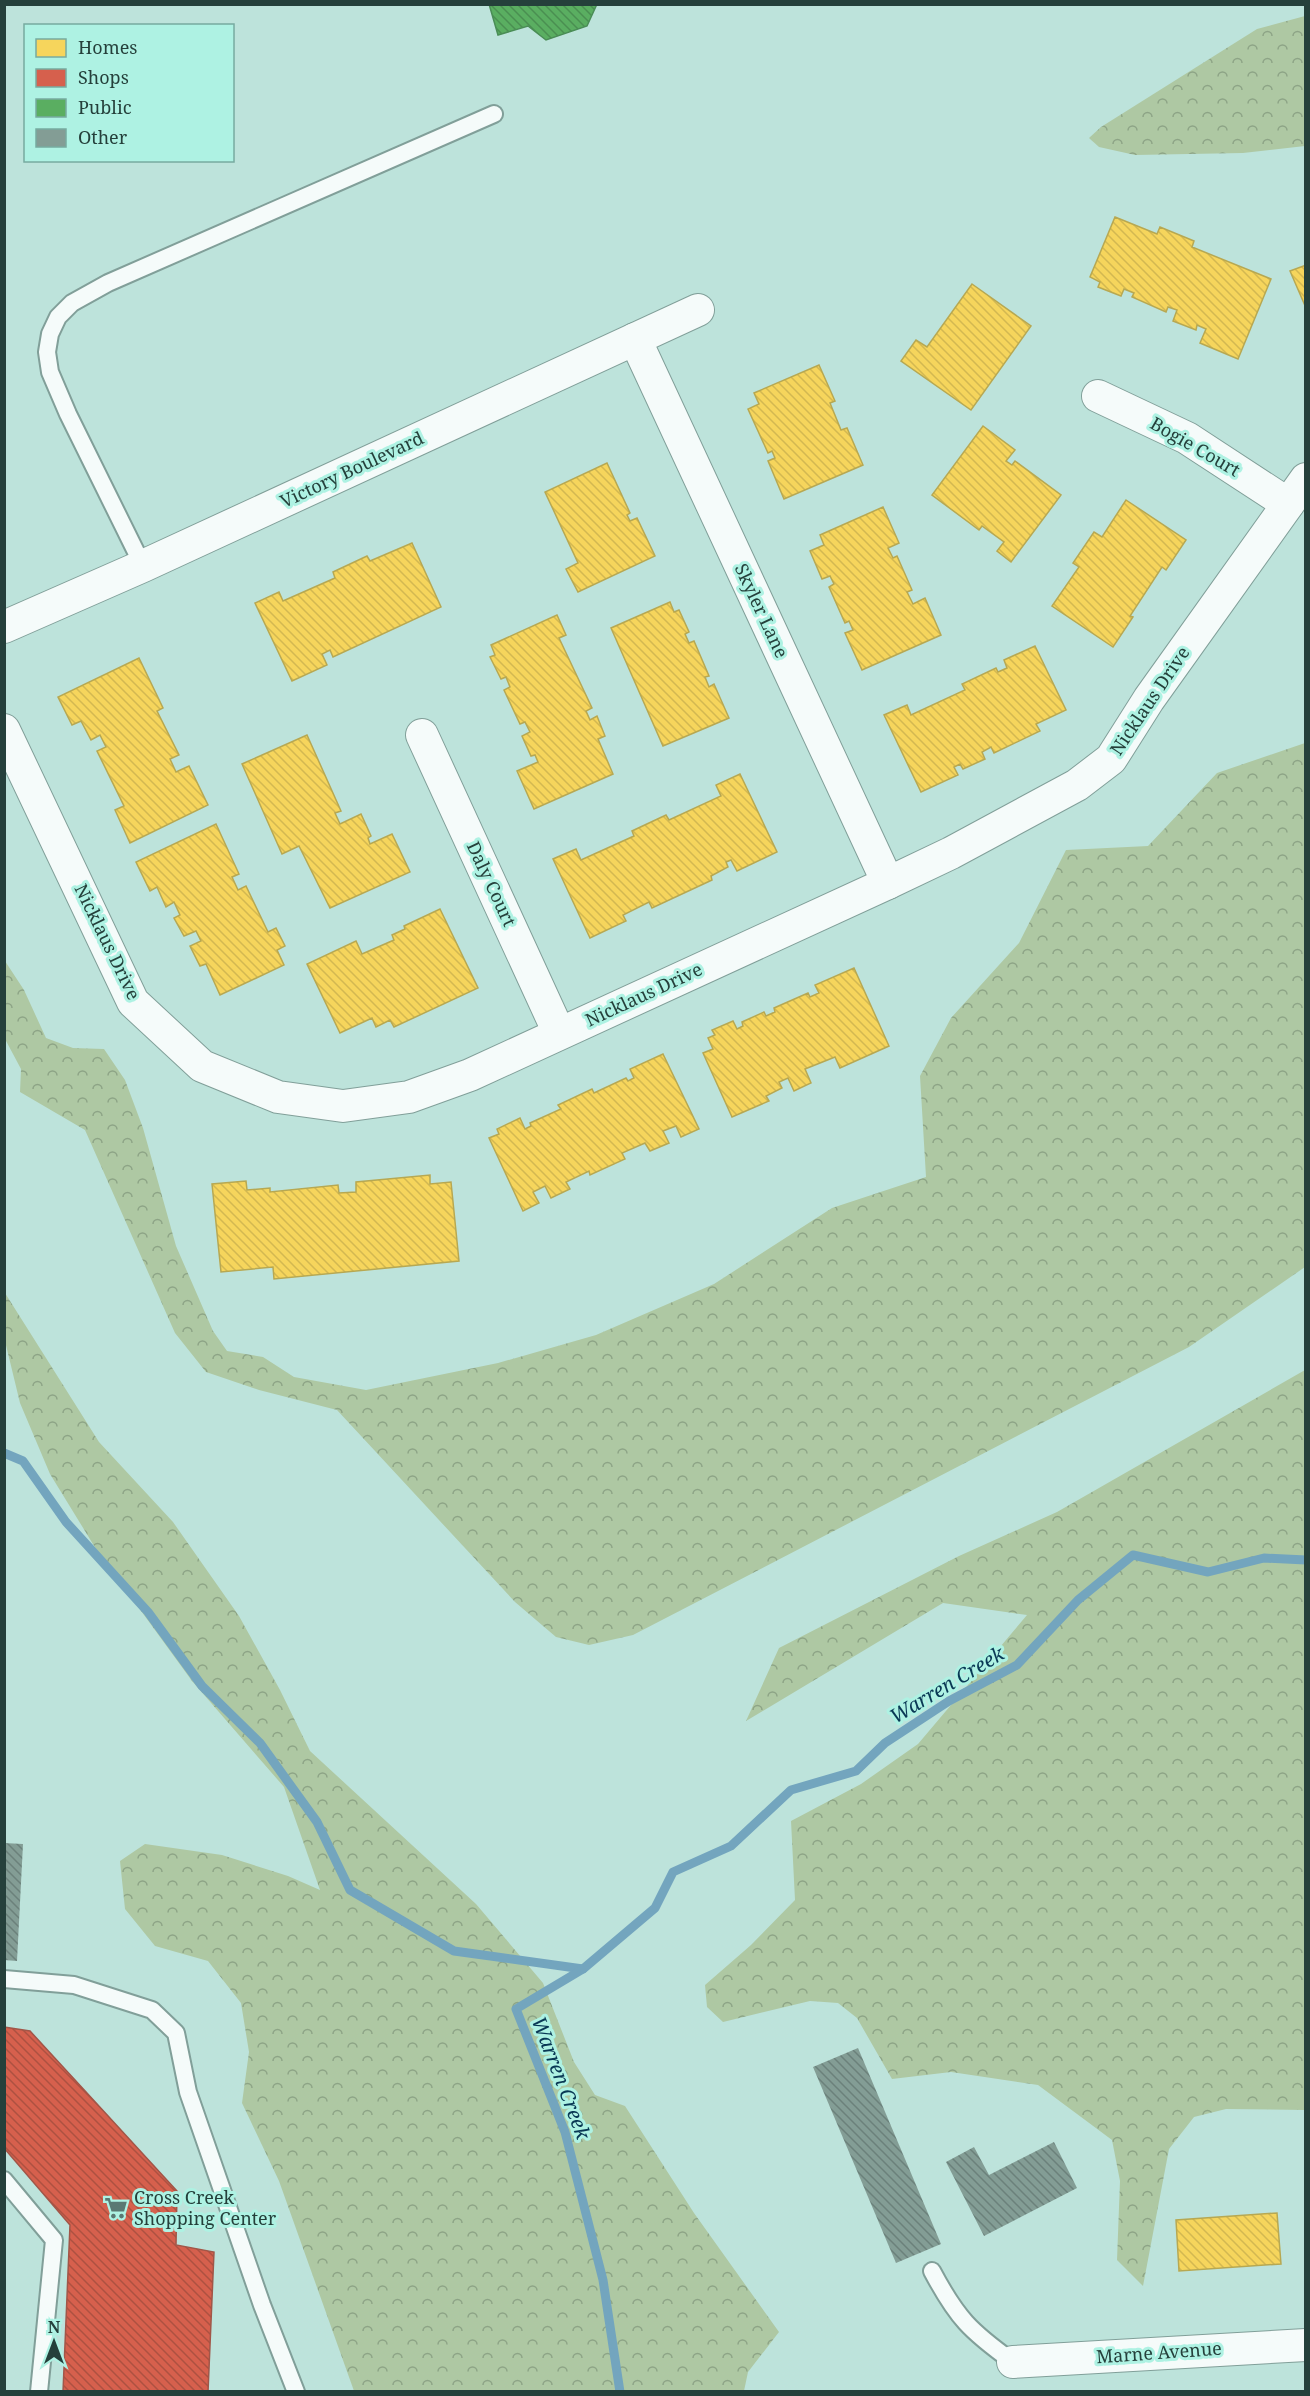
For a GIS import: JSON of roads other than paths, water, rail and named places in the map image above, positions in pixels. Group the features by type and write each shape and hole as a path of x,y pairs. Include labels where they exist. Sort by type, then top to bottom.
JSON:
{"street":[{"name":"Victory Boulevard","path":"4,627 143,566 698,310"},
{"name":"Skyler Lane","path":"635,339 888,883"},
{"name":"Bogie Court","path":"1098,396 1187,438 1288,504"},
{"name":"Nicklaus Drive","path":"4,730 133,1002 202,1066 278,1097 343,1107 409,1097 470,1075 951,854 1077,785 1111,759 1149,699 1305,478"},
{"name":"Daly Court","path":"423,735 559,1033"},
{"name":"Marne Avenue","path":"1013,2362 1305,2345"}],"lane":[{"path":"143,566 73,425 50,372 47,352 50,334 58,316 72,303 108,283 494,114"},
{"path":"4,1979 33,1979 74,1985 152,2010 176,2033 188,2092 262,2305 296,2391"},
{"path":"4,2180 54,2240 39,2391"},
{"path":"932,2271 948,2302 963,2322 979,2338 1013,2362"}],"waterway":[{"path":"4,1453 23,1461 66,1522 148,1612 202,1686 260,1743 317,1822 350,1890 454,1951 583,1969"},
{"name":"Warren Creek","path":"620,2392 603,2280 565,2132 516,2009 583,1969 655,1908 673,1872 731,1846 791,1790 856,1771 885,1743 949,1701 1017,1665 1078,1600 1133,1555 1208,1572 1264,1558 1306,1560"}],"place":[{"name":"Cross Creek Shopping Center","path":"116,2208"}]}
